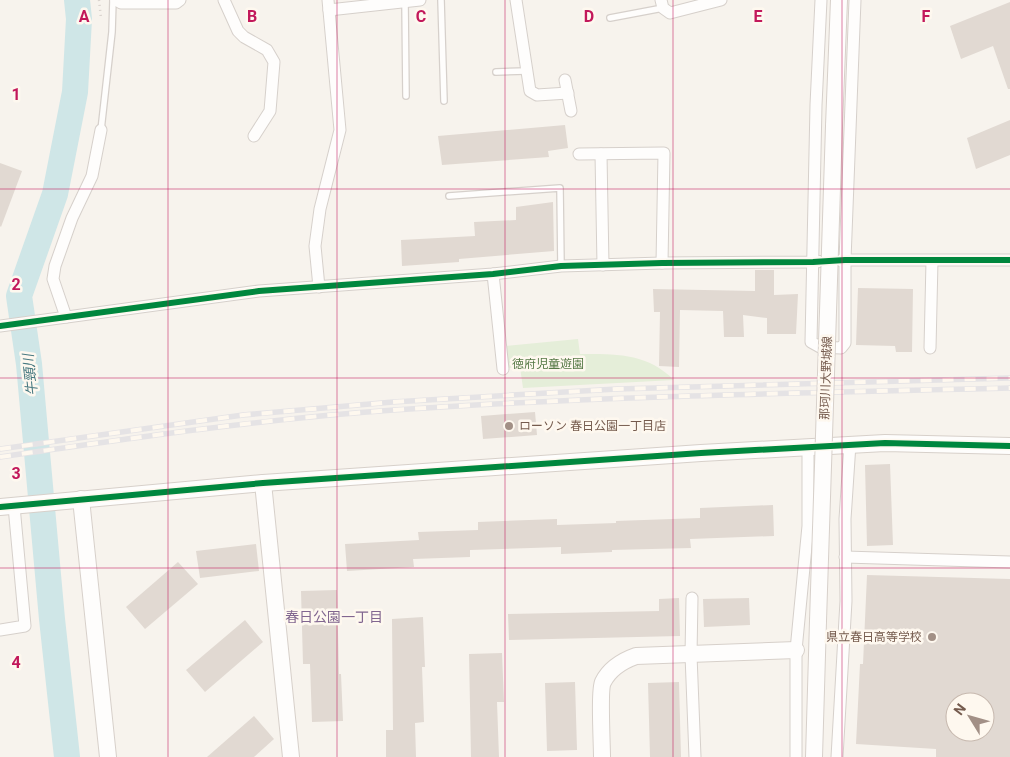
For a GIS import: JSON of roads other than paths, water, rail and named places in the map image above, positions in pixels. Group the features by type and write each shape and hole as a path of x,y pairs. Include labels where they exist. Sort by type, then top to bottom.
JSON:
{"street":[{"path":"114,0 121,3 176,3 180,0"},
{"path":"224,0 238,31 244,38 267,50 274,62 270,111 254,136"},
{"path":"319,287 315,246 320,209 340,130 328,5 420,0"},
{"path":"516,0 530,91 532,94 537,95 568,93"},
{"path":"662,4 670,13 721,0"},
{"path":"821,0 811,342 820,347 841,348 845,343 854,0"},
{"name":"那珂川大野城線","path":"814,757 839,0"},
{"path":"566,80 571,111"},
{"path":"66,318 53,279 55,266 72,218 92,176 102,130"},
{"path":"579,154 664,153 662,263"},
{"path":"601,154 603,265"},
{"path":"0,326 259,291 493,274 561,266 846,260 1010,260"},
{"path":"930,348 932,261"},
{"path":"493,274 503,369"},
{"path":"0,630 25,626 7,506 263,483 850,444 901,443 1010,446"},
{"path":"837,757 846,601 845,519 850,444"},
{"path":"796,757 796,650 808,526 808,447"},
{"path":"263,483 291,757"},
{"path":"81,498 108,757"},
{"path":"845,557 1010,562"},
{"path":"692,598 691,655 695,757"},
{"path":"602,757 602,684 610,672 622,661 636,656 796,650"}],"lane":[{"path":"102,130 114,0"},
{"path":"441,0 444,101"},
{"path":"405,2 406,96"},
{"path":"610,18 662,4"},
{"path":"496,72 526,71"},
{"path":"449,196 560,188 561,266"}],"waterway":[{"name":"牛頸川","path":"67,757 52,619 29,364 19,296 55,194 75,92 79,19 77,0"}],"railway":[{"path":"0,449 243,415 393,402 617,389 1010,378"},
{"path":"0,457 246,424 394,410 625,398 1010,388"}],"place":[{"name":"ローソン 春日公園一丁目店","path":"509,426"},
{"name":"県立春日高等学校","path":"932,637"}],"district":[{"name":"春日公園一丁目","path":"334,617"}],"park label":[{"name":"徳府児童遊園","path":"548,364"}]}
